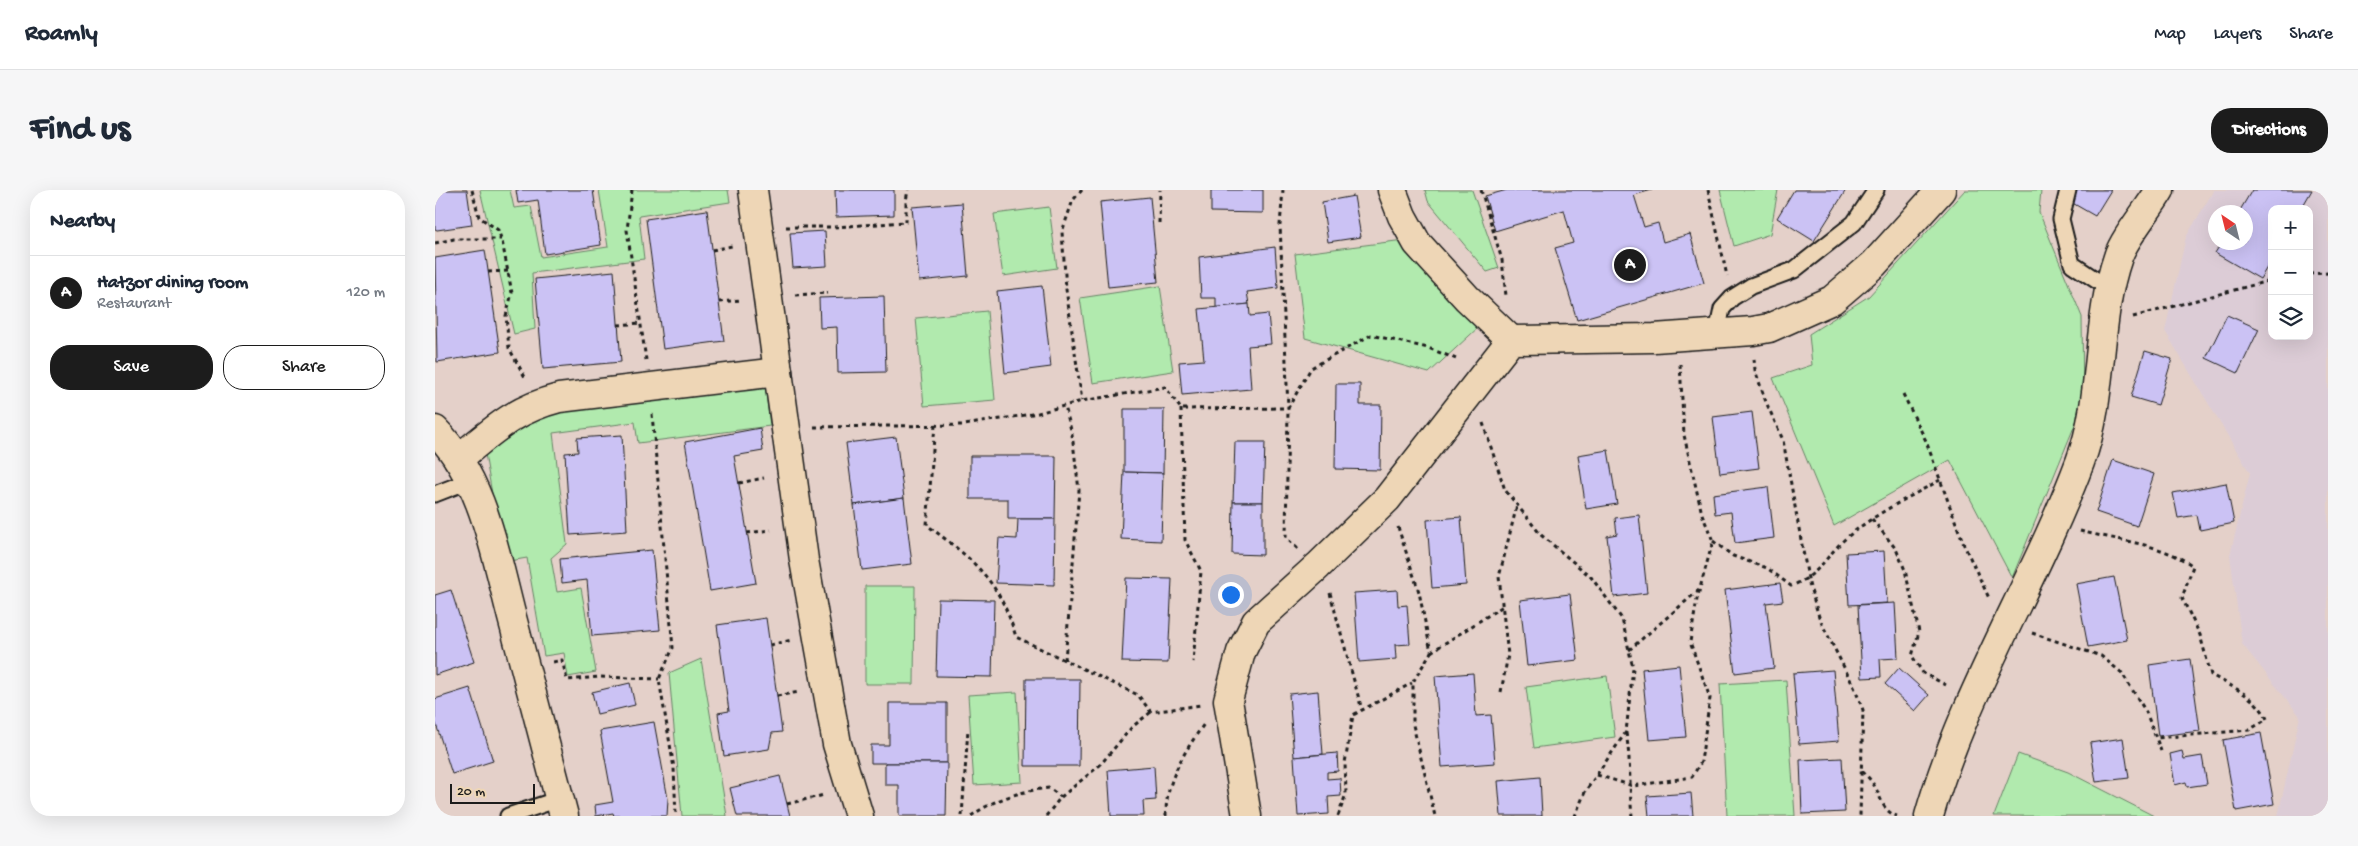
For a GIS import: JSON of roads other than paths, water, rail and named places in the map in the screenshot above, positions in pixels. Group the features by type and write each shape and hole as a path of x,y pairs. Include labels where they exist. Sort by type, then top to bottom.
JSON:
{"street":[{"path":"753,190 804,560 821,662 837,744 859,816"},
{"path":"1392,190 1402,216 1417,243 1467,298 1511,340 1679,336 1763,330 1832,300 1874,264 1941,190"},
{"path":"1929,816 1941,773 1960,726 2007,627 2081,460 2096,400 2104,327 2118,256 2160,190"},
{"path":"1247,816 1223,701 1241,652 1256,622 1318,566 1387,499 1511,340"},
{"path":"465,470 508,418 539,403 559,398 778,372"},
{"path":"435,430 465,470 489,533 562,808"}],"lane":[{"path":"1717,334 1722,309 1731,298 1751,286 1794,270 1854,223 1876,190"},
{"path":"2068,190 2061,218 2072,264 2111,290"},
{"path":"435,494 465,470"},
{"path":"508,816 562,808"}],"place":[{"name":"Hatzor dining room","path":"1630,265"}]}
